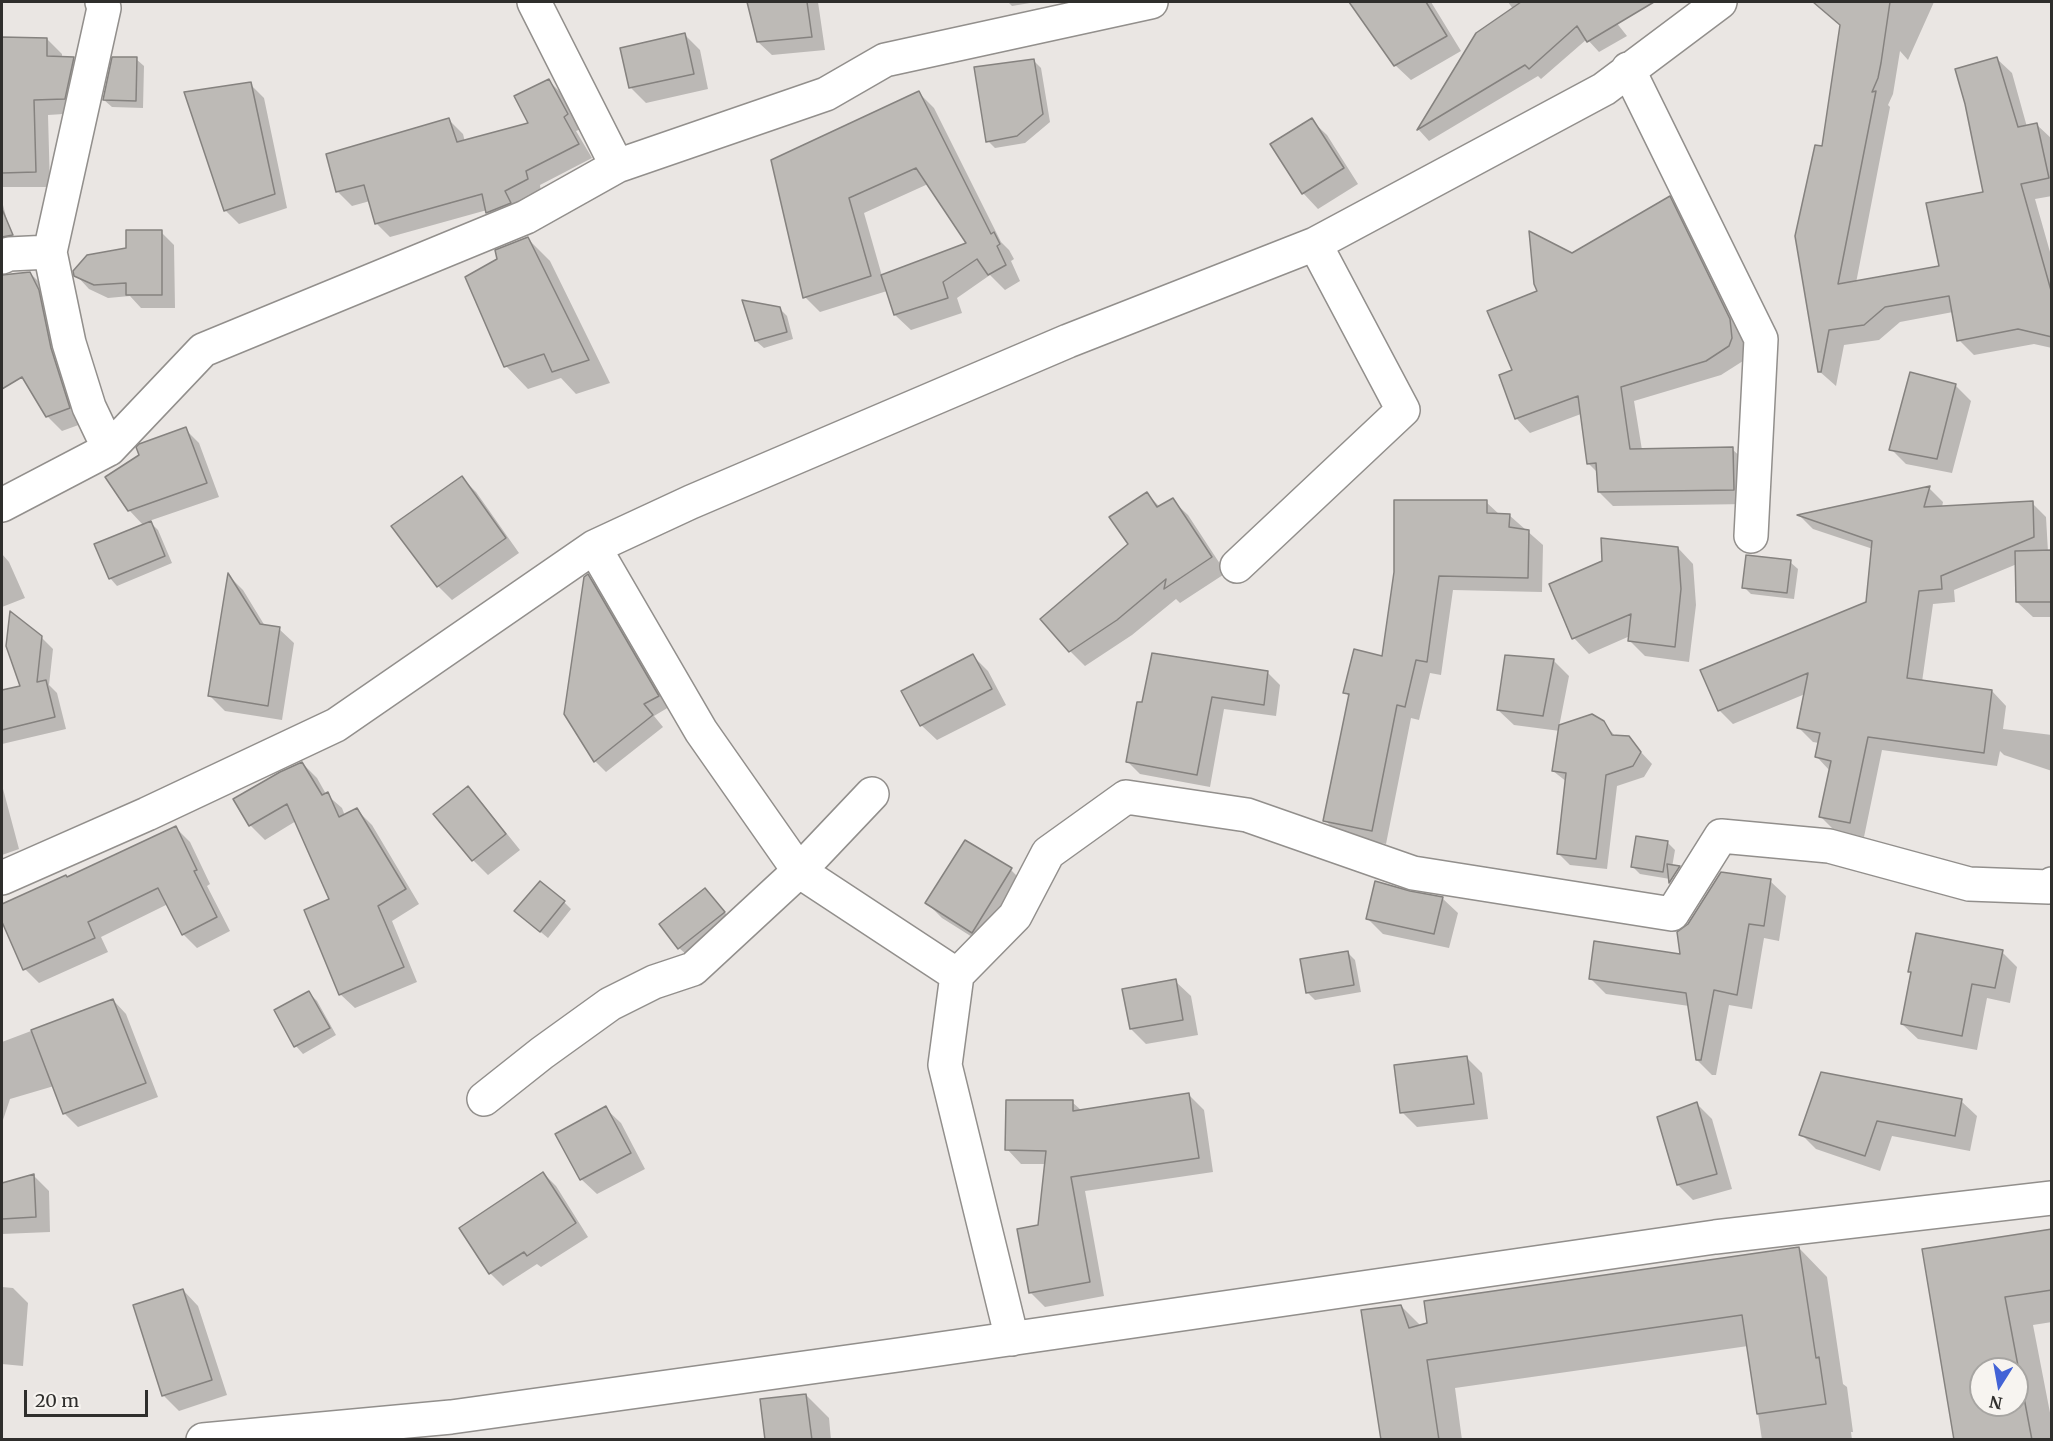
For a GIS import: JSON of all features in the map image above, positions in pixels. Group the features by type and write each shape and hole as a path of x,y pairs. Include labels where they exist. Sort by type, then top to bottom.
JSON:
{"street":[{"path":"102,2 104,8 50,252 69,343 89,407 108,449"},
{"path":"534,2 616,166"},
{"path":"2,505 108,449 203,350 526,217 616,166 826,94 885,60 1151,2"},
{"path":"2,878 147,814 336,725 594,547 691,502 1057,345 1315,244 1604,88 1720,2"},
{"path":"1628,69 1761,339 1751,536"},
{"path":"1237,566 1403,410 1315,244"},
{"path":"2,257 9,254 50,252"},
{"path":"594,547 701,731 799,871 957,975"},
{"path":"484,1099 542,1053 610,1004 654,982 693,969 799,871 872,794"},
{"path":"1012,1339 945,1065 957,975 1015,916 1047,853 1126,797 1247,815 1413,873 1672,914 1721,836 1829,846 1969,884 2049,887 2052,884"},
{"path":"203,1440 451,1417 1715,1238 2052,1198"}],"building":[{"path":"747,2 807,2 812,37 757,42"},
{"path":"1349,2 1426,2 1447,36 1394,66"},
{"path":"1521,2 1654,2 1587,42 1577,26 1529,69 1525,65 1417,130 1476,33"},
{"path":"1813,2 1890,2 1878,78 1872,92 1876,91 1838,284 1939,266 1926,203 1983,192 1965,104 1955,69 1997,57 2018,127 2037,123 2049,178 2021,184 2052,294 2052,337 2018,329 1957,341 1949,296 1885,307 1864,325 1829,330 1821,372 1818,372 1795,236 1815,145 1822,146 1840,25"},
{"path":"685,33 694,74 629,88 620,48"},
{"path":"2,37 47,38 47,56 74,57 65,99 34,100 36,172 2,173"},
{"path":"112,57 137,57 136,101 103,100"},
{"path":"1034,59 1043,114 1017,136 986,142 974,67"},
{"path":"549,79 568,114 564,117 579,144 526,171 528,179 505,191 511,203 486,213 482,194 375,224 364,185 336,192 326,154 449,118 457,142 528,123 514,96"},
{"path":"251,82 275,194 224,211 184,92"},
{"path":"919,91 991,234 994,232 1000,244 997,246 1006,265 988,275 977,259 943,282 948,298 894,315 881,275 966,243 916,168 849,198 871,276 803,298 771,160"},
{"path":"1312,118 1344,168 1302,194 1270,144"},
{"path":"1670,196 1730,319 1732,338 1729,346 1706,361 1621,387 1630,449 1733,447 1734,490 1598,492 1596,463 1587,464 1578,396 1515,419 1499,375 1512,370 1487,311 1537,291 1534,284 1529,231 1572,253"},
{"path":"2,209 13,235 2,237"},
{"path":"126,230 162,230 162,295 126,295 126,283 94,285 74,276 73,271 87,255 126,248"},
{"path":"528,237 589,360 552,372 544,354 504,367 465,277 497,259 495,250"},
{"path":"30,272 39,290 51,348 70,408 46,417 22,377 2,389 2,275"},
{"path":"742,300 780,307 787,332 755,341"},
{"path":"1910,372 1956,384 1937,459 1889,450"},
{"path":"186,427 207,483 128,511 105,477 139,455 136,447 139,444"},
{"path":"462,476 506,538 437,587 391,526"},
{"path":"1930,486 1924,507 2033,501 2034,537 1941,576 1942,589 1919,591 1907,678 1992,690 1984,753 1868,737 1850,823 1819,817 1831,761 1815,757 1820,733 1797,728 1808,673 1718,711 1700,670 1866,602 1872,541 1797,515"},
{"path":"1147,492 1157,507 1173,498 1212,557 1164,589 1166,579 1117,620 1069,652 1040,619 1128,544 1109,517"},
{"path":"1394,500 1487,500 1487,513 1510,514 1509,527 1529,530 1528,578 1439,576 1427,662 1416,660 1405,707 1397,705 1372,831 1323,821 1349,694 1343,693 1354,649 1382,656 1394,572"},
{"path":"151,521 165,556 109,579 94,544"},
{"path":"1601,538 1678,547 1681,589 1675,647 1628,641 1631,614 1572,639 1549,584 1602,561"},
{"path":"2052,550 2052,602 2016,602 2015,551"},
{"path":"1746,555 1791,560 1787,593 1742,588"},
{"path":"228,573 260,624 280,627 268,706 208,696"},
{"path":"588,574 659,696 644,704 653,715 594,762 564,714 584,577"},
{"path":"10,611 42,636 37,682 46,680 55,717 2,730 2,690 20,686 6,646"},
{"path":"1152,653 1268,671 1264,705 1212,697 1197,775 1126,762 1137,702 1142,702"},
{"path":"973,654 992,689 920,726 901,691"},
{"path":"1505,655 1554,659 1543,716 1497,710"},
{"path":"1592,714 1604,721 1612,735 1629,736 1641,752 1633,766 1606,775 1596,859 1557,854 1566,773 1552,771 1559,725"},
{"path":"302,762 322,795 328,792 339,817 357,808 406,889 378,906 404,967 339,995 304,910 329,899 287,804 249,826 233,799"},
{"path":"468,786 506,834 472,861 433,814"},
{"path":"176,826 197,870 194,871 217,917 182,935 158,888 88,922 95,938 23,970 2,922 2,904 66,875 67,877"},
{"path":"1636,836 1668,841 1663,872 1631,867"},
{"path":"965,840 1012,868 972,933 925,903"},
{"path":"1667,864 1680,866 1669,883"},
{"path":"1721,872 1771,879 1764,926 1749,924 1737,995 1714,990 1701,1060 1696,1060 1686,993 1589,979 1594,941 1680,954 1677,932 1688,924"},
{"path":"540,881 565,901 540,932 514,911"},
{"path":"1375,881 1443,897 1434,934 1366,919"},
{"path":"705,888 725,912 678,949 659,924"},
{"path":"1916,933 2003,950 1995,988 1972,984 1962,1036 1901,1024"},
{"path":"1348,951 1354,985 1306,993 1300,959"},
{"path":"1176,979 1183,1020 1130,1029 1122,989"},
{"path":"309,991 330,1028 294,1047 274,1010"},
{"path":"113,999 146,1083 63,1114 31,1030"},
{"path":"1467,1056 1474,1104 1400,1113 1394,1065"},
{"path":"1821,1072 1962,1099 1955,1136 1877,1121 1865,1156 1799,1135"},
{"path":"1189,1093 1199,1158 1071,1177 1090,1282 1029,1293 1017,1229 1038,1225 1046,1151 1005,1150 1006,1100 1073,1100 1073,1111"},
{"path":"1697,1102 1717,1174 1677,1185 1657,1117"},
{"path":"606,1106 631,1153 580,1180 555,1134"},
{"path":"543,1172 576,1223 527,1256 524,1252 489,1274 459,1228"},
{"path":"34,1174 36,1217 2,1219 2,1183"},
{"path":"2052,1229 2052,1290 2005,1297 2016,1357 1969,1357 1969,1417 2028,1417 2032,1440 1954,1440 1922,1249"},
{"path":"1799,1247 1816,1358 1819,1357 1826,1404 1757,1414 1742,1315 1427,1360 1439,1440 1381,1440 1361,1310 1401,1305 1409,1328 1427,1323 1424,1301"},
{"path":"183,1289 212,1380 162,1396 133,1305"},
{"path":"806,1394 812,1440 765,1440 760,1399"}]}
